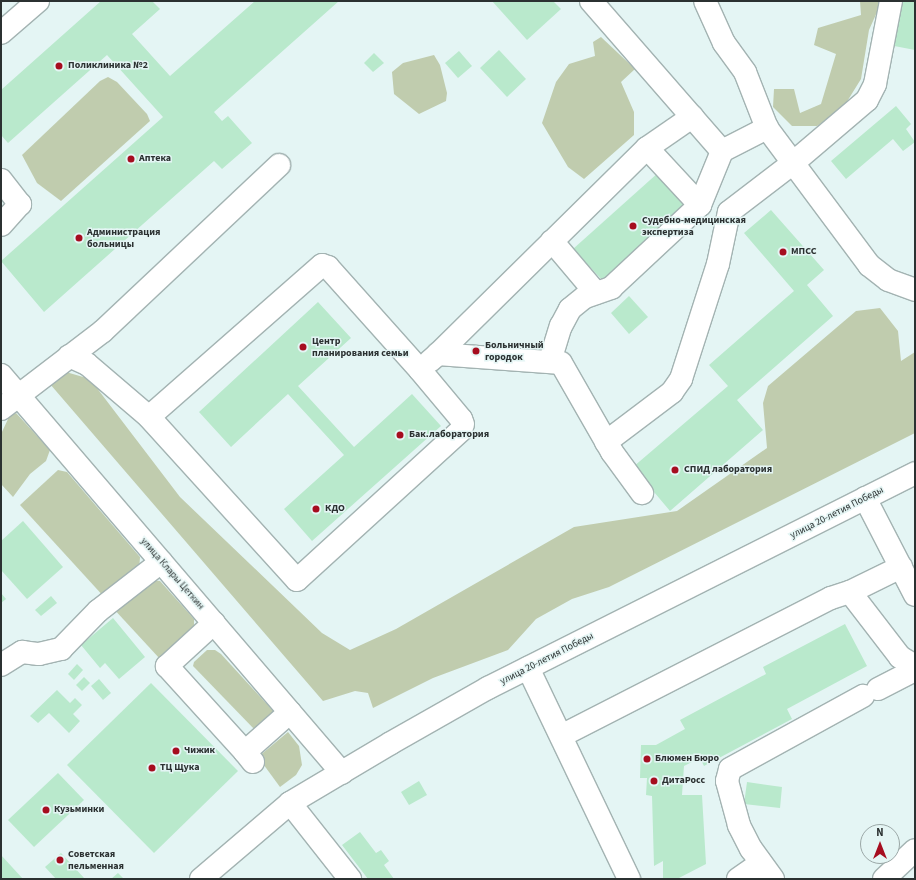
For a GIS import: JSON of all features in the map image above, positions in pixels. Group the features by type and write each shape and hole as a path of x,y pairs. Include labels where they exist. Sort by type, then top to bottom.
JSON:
{"street":[{"path":"1,33 38,1"},
{"path":"590,1 722,151"},
{"path":"705,1 724,43 745,72 767,128 869,265 888,280 915,290"},
{"path":"606,442 672,392 681,380 718,264 729,212 793,163 867,100 875,84 891,1"},
{"path":"420,370 647,148 692,117"},
{"path":"550,361 561,326 570,308 585,297 610,288 700,205 722,151 767,128"},
{"path":"647,148 700,205"},
{"path":"1,409 18,394 103,331 279,165"},
{"path":"1,180 20,204 1,225"},
{"path":"709,184 729,212"},
{"path":"552,241 596,293"},
{"path":"69,356 87,364 149,417 297,580 461,430 461,419 420,370 328,267 322,266 149,417"},
{"path":"438,354 561,363 606,442 642,493"},
{"name":"улица Клары Цеткин","path":"1,375 342,773"},
{"name":"улица 20-летия Победы","path":"201,879 290,803 488,688 915,473"},
{"path":"865,498 915,595"},
{"path":"1,665 22,652 39,654 61,649 98,611 161,562"},
{"path":"561,736 832,598 850,592 901,567"},
{"path":"850,592 900,656 915,666"},
{"path":"214,623 167,666 249,757 290,712"},
{"path":"528,668 629,879"},
{"path":"738,879 767,871 750,849 739,825 727,781 730,769 915,670"},
{"path":"290,803 350,879"},
{"path":"884,879 915,850"}],"green space":[{"path":"860,1 882,1 869,30 861,79 843,108 817,126 792,126 773,107 774,89 794,89 800,113 821,104 836,54 814,45 818,28 861,15"},
{"path":"601,37 635,69 621,82 634,112 634,135 584,179 568,167 542,123 556,82 569,64 595,56 593,42"},
{"path":"434,55 440,65 447,93 446,101 419,114 394,94 392,72 403,63"},
{"path":"108,77 117,82 147,114 150,121 61,201 37,183 22,155 100,81"},
{"path":"880,308 898,331 901,361 915,352 915,433 609,587 572,599 536,619 508,650 433,678 373,708 368,693 355,691 323,701 50,384 66,372 90,379 180,497 322,633 350,650 396,629 574,527 677,511 767,448 763,403 768,386 856,311"},
{"path":"16,413 50,450 46,461 30,474 13,497 1,484 1,434 9,417"},
{"path":"58,470 67,472 140,557 139,570 106,599 20,505"},
{"path":"151,580 160,581 194,619 194,627 160,659 112,607"},
{"path":"207,650 215,650 221,654 275,713 255,730 193,666 194,662"},
{"path":"288,732 299,746 302,765 296,775 280,787 258,757"}],"building":[{"path":"101,1 152,1 160,9 132,34 170,76 255,1 339,1 214,112 222,121 228,116 252,143 222,169 214,161 44,312 1,261 163,117 107,55 8,143 1,135 1,90"},
{"path":"492,1 553,1 561,9 527,40"},
{"path":"898,1 915,1 915,50 889,45"},
{"path":"499,50 526,79 507,97 480,68"},
{"path":"459,51 472,66 458,78 445,63"},
{"path":"374,53 384,63 373,72 364,63"},
{"path":"896,106 911,124 906,129 915,142 903,151 893,139 846,179 831,161"},
{"path":"659,172 689,205 604,282 573,249"},
{"path":"771,210 824,270 807,285 833,316 737,400 763,430 670,511 633,467 728,386 709,365 794,291 744,233"},
{"path":"629,296 648,317 629,334 611,313"},
{"path":"318,302 351,338 298,386 354,447 412,394 441,426 312,541 284,509 344,455 288,394 231,447 199,412"},
{"path":"23,521 63,567 27,599 1,570 1,541"},
{"path":"1,593 6,599 1,603"},
{"path":"51,596 57,603 41,616 35,610"},
{"path":"113,618 145,657 119,679 105,663 100,668 81,645"},
{"path":"845,624 867,666 787,709 792,719 704,766 700,758 684,766 682,795 702,795 706,864 677,879 663,879 663,861 654,866 652,796 646,795 647,778 640,778 641,745 656,745 685,729 680,720 766,674 763,667"},
{"path":"77,664 83,670 74,680 68,674"},
{"path":"84,677 90,683 82,691 76,685"},
{"path":"99,679 111,693 103,700 91,686"},
{"name":"ТЦ Щука","path":"151,683 238,771 154,853 67,765"},
{"path":"57,690 70,703 75,698 82,705 73,714 80,721 69,733 49,713 38,723 30,716"},
{"name":"Кузьминки","path":"58,773 84,800 34,847 8,820"},
{"path":"419,781 427,795 409,805 401,792"},
{"path":"747,782 782,787 780,808 744,804"},
{"path":"360,832 376,853 381,850 389,861 384,865 394,879 368,879 342,845"},
{"name":"Советская пельменная","path":"61,853 85,879 56,879 45,867"},
{"path":"1,855 23,879 1,879"},
{"name":"Советская пельменная","path":"118,873 124,879 111,879"}],"place":[{"name":"Поликлиника №2","path":"59,66"},
{"name":"Аптека","path":"131,159"},
{"name":"Судебно-медицинская экспертиза","path":"633,226"},
{"name":"Администрация больницы","path":"79,238"},
{"name":"МПСС","path":"783,252"},
{"name":"Центр планирования семьи","path":"303,347"},
{"name":"Больничный городок","path":"476,351"},
{"name":"Бак.лаборатория","path":"400,435"},
{"name":"СПИД лаборатория","path":"675,470"},
{"name":"КДО","path":"316,509"},
{"name":"Чижик","path":"176,751"},
{"name":"Блюмен Бюро","path":"647,759"},
{"name":"ТЦ Щука","path":"152,768"},
{"name":"ДитаРосс","path":"654,781"},
{"name":"Кузьминки","path":"46,810"},
{"name":"Советская пельменная","path":"60,860"}]}
